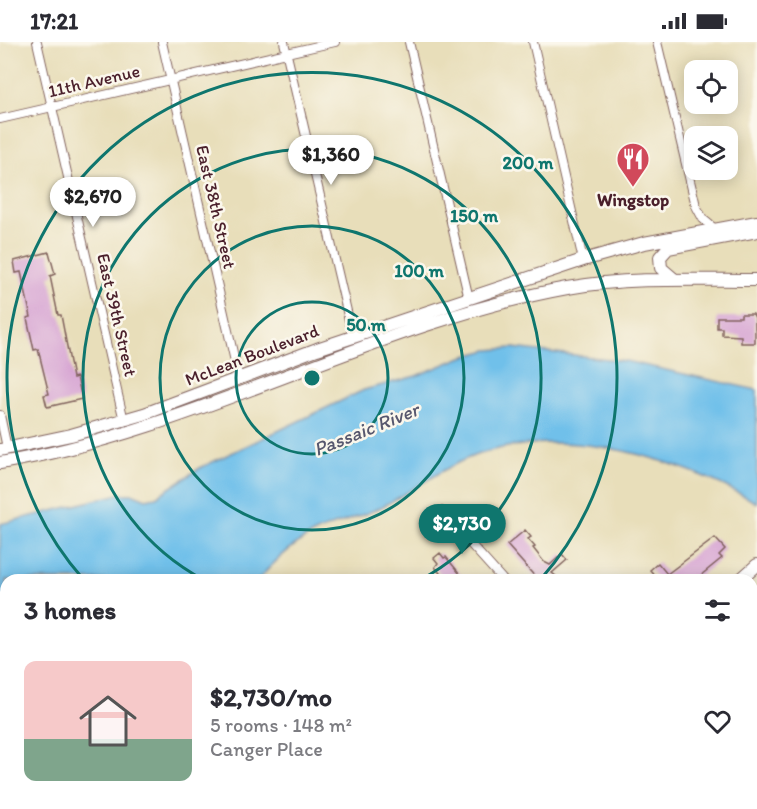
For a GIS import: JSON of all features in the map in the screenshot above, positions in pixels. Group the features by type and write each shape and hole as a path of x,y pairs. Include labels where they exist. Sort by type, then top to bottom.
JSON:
{"main road":[{"name":"McLean Boulevard","path":"4,449 124,420 353,337 583,260 644,243 757,222"},
{"path":"675,280 661,268 660,257 668,248 757,231"},
{"name":"McLean Boulevard","path":"0,463 74,448 148,427 321,362 509,302 594,284 675,280 757,280"}],"street":[{"name":"East 39th Street","path":"37,42 124,420"},
{"name":"East 38th Street","path":"162,42 239,379"},
{"path":"285,42 353,337"},
{"name":"11th Avenue","path":"0,119 335,42"},
{"path":"409,42 469,299"},
{"path":"533,42 583,260"},
{"path":"657,42 696,206 703,219 715,229"},
{"path":"0,415 4,449"},
{"path":"441,511 498,574"}],"water":[{"name":"Passaic River","path":"513,348 625,361 757,390 757,503 693,472 624,451 588,445 552,443 516,446 468,458 377,509 309,536 295,545 264,574 0,574 0,524 119,494 134,494 146,499 156,497 200,468 364,390 416,376 462,357 488,350"}],"building":[{"path":"49,252 55,274 50,276 58,315 61,315 73,378 77,377 82,399 47,407 44,395 49,394 38,349 34,350 27,318 31,317 21,272 16,273 14,261"},
{"path":"741,314 753,314 755,318 755,343 741,343 741,336 722,335 722,328 717,328 717,317 741,317"},
{"path":"525,530 531,537 528,539 535,547 533,548 544,562 550,565 562,554 567,560 553,574 533,574 507,545"},
{"path":"715,538 725,549 719,555 722,558 702,574 667,574"},
{"path":"440,553 460,574 438,574 435,567 438,563 434,558"},
{"path":"658,563 667,574 654,574 650,570"}],"place":[{"name":"Wingstop","path":"633,188"}]}
